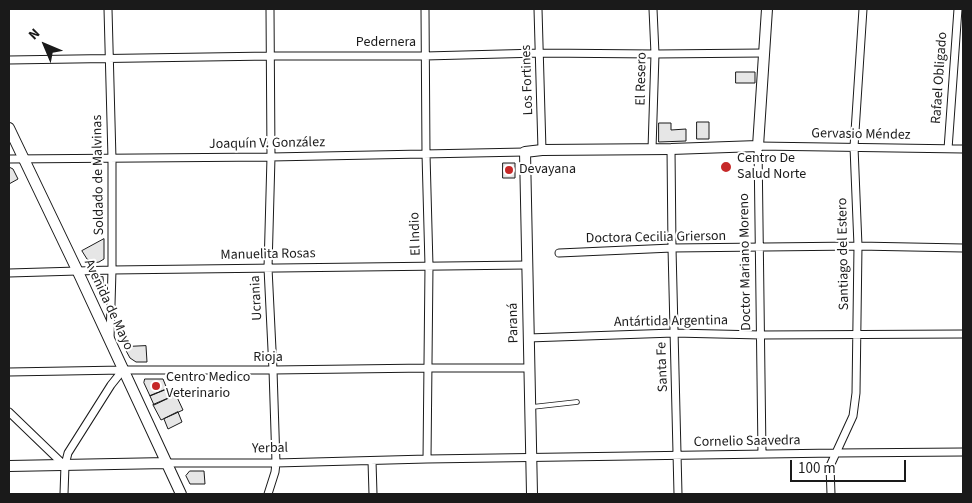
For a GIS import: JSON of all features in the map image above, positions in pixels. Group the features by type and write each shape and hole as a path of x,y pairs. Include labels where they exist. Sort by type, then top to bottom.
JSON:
{"street":[{"name":"Soldado de Malvinas","path":"108,9 112,159 110,342"},
{"name":"Ucrania","path":"268,494 276,463 268,268 271,157 270,9"},
{"name":"El Indio","path":"426,9 426,154 429,266 427,459"},
{"name":"Los Fortines","path":"538,9 542,150"},
{"name":"El Resero","path":"652,149 655,54 653,9"},
{"name":"Doctor Mariano Moreno","path":"762,454 758,146 767,9"},
{"name":"Santiago del Estero","path":"831,494 830,466 853,416 856,393 858,246 854,148 862,9"},
{"name":"Rafael Obligado","path":"948,149 958,9"},
{"name":"Pedernera","path":"9,60 540,53 764,53"},
{"name":"Avenida de Mayo","path":"9,128 181,494"},
{"name":"Gervasio Méndez","path":"758,146 963,149"},
{"path":"525,152 542,150 758,146"},
{"name":"Santa Fe","path":"671,149 678,494"},
{"name":"Joaquín V. González","path":"9,159 271,157 525,152"},
{"name":"Paraná","path":"525,152 532,494"},
{"name":"Doctora Cecilia Grierson","path":"559,253 672,248 858,246 963,248"},
{"name":"Manuelita Rosas","path":"9,273 527,265"},
{"name":"Antártida Argentina","path":"528,338 674,333 963,334"},
{"name":"Rioja","path":"9,372 528,368"},
{"path":"64,494 65,465 68,453 111,385 123,370"},
{"path":"9,412 65,465"},
{"name":"Cornelio Saavedra","path":"531,458 963,452"},
{"name":"Yerbal","path":"9,466 531,458"},
{"path":"372,461 373,494"}],"lane":[{"path":"529,407 577,402"}],"building":[{"path":"736,72 755,72 755,83 736,83"},
{"path":"697,122 709,122 709,139 697,139"},
{"path":"659,123 671,123 671,130 686,129 686,141 659,142"},
{"name":"Devayana","path":"503,163 515,163 515,178 503,178"},
{"path":"9,167 13,169 18,179 9,184"},
{"path":"104,239 104,259 93,263 87,259 82,251"},
{"path":"103,277 104,289 98,289 93,278"},
{"path":"146,346 147,362 136,362 130,358 124,347"},
{"name":"Centro Medico Veterinario","path":"145,379 163,379 167,389 150,396 144,383"},
{"path":"167,389 171,397 154,405 150,396"},
{"path":"176,395 183,410 161,420 153,405"},
{"path":"178,412 182,422 168,429 164,419"},
{"path":"190,471 204,471 205,484 190,484 186,476"}],"place":[{"name":"Centro De Salud Norte","path":"726,167"},
{"name":"Devayana","path":"509,170"},
{"name":"Centro Medico Veterinario","path":"156,386"}]}
